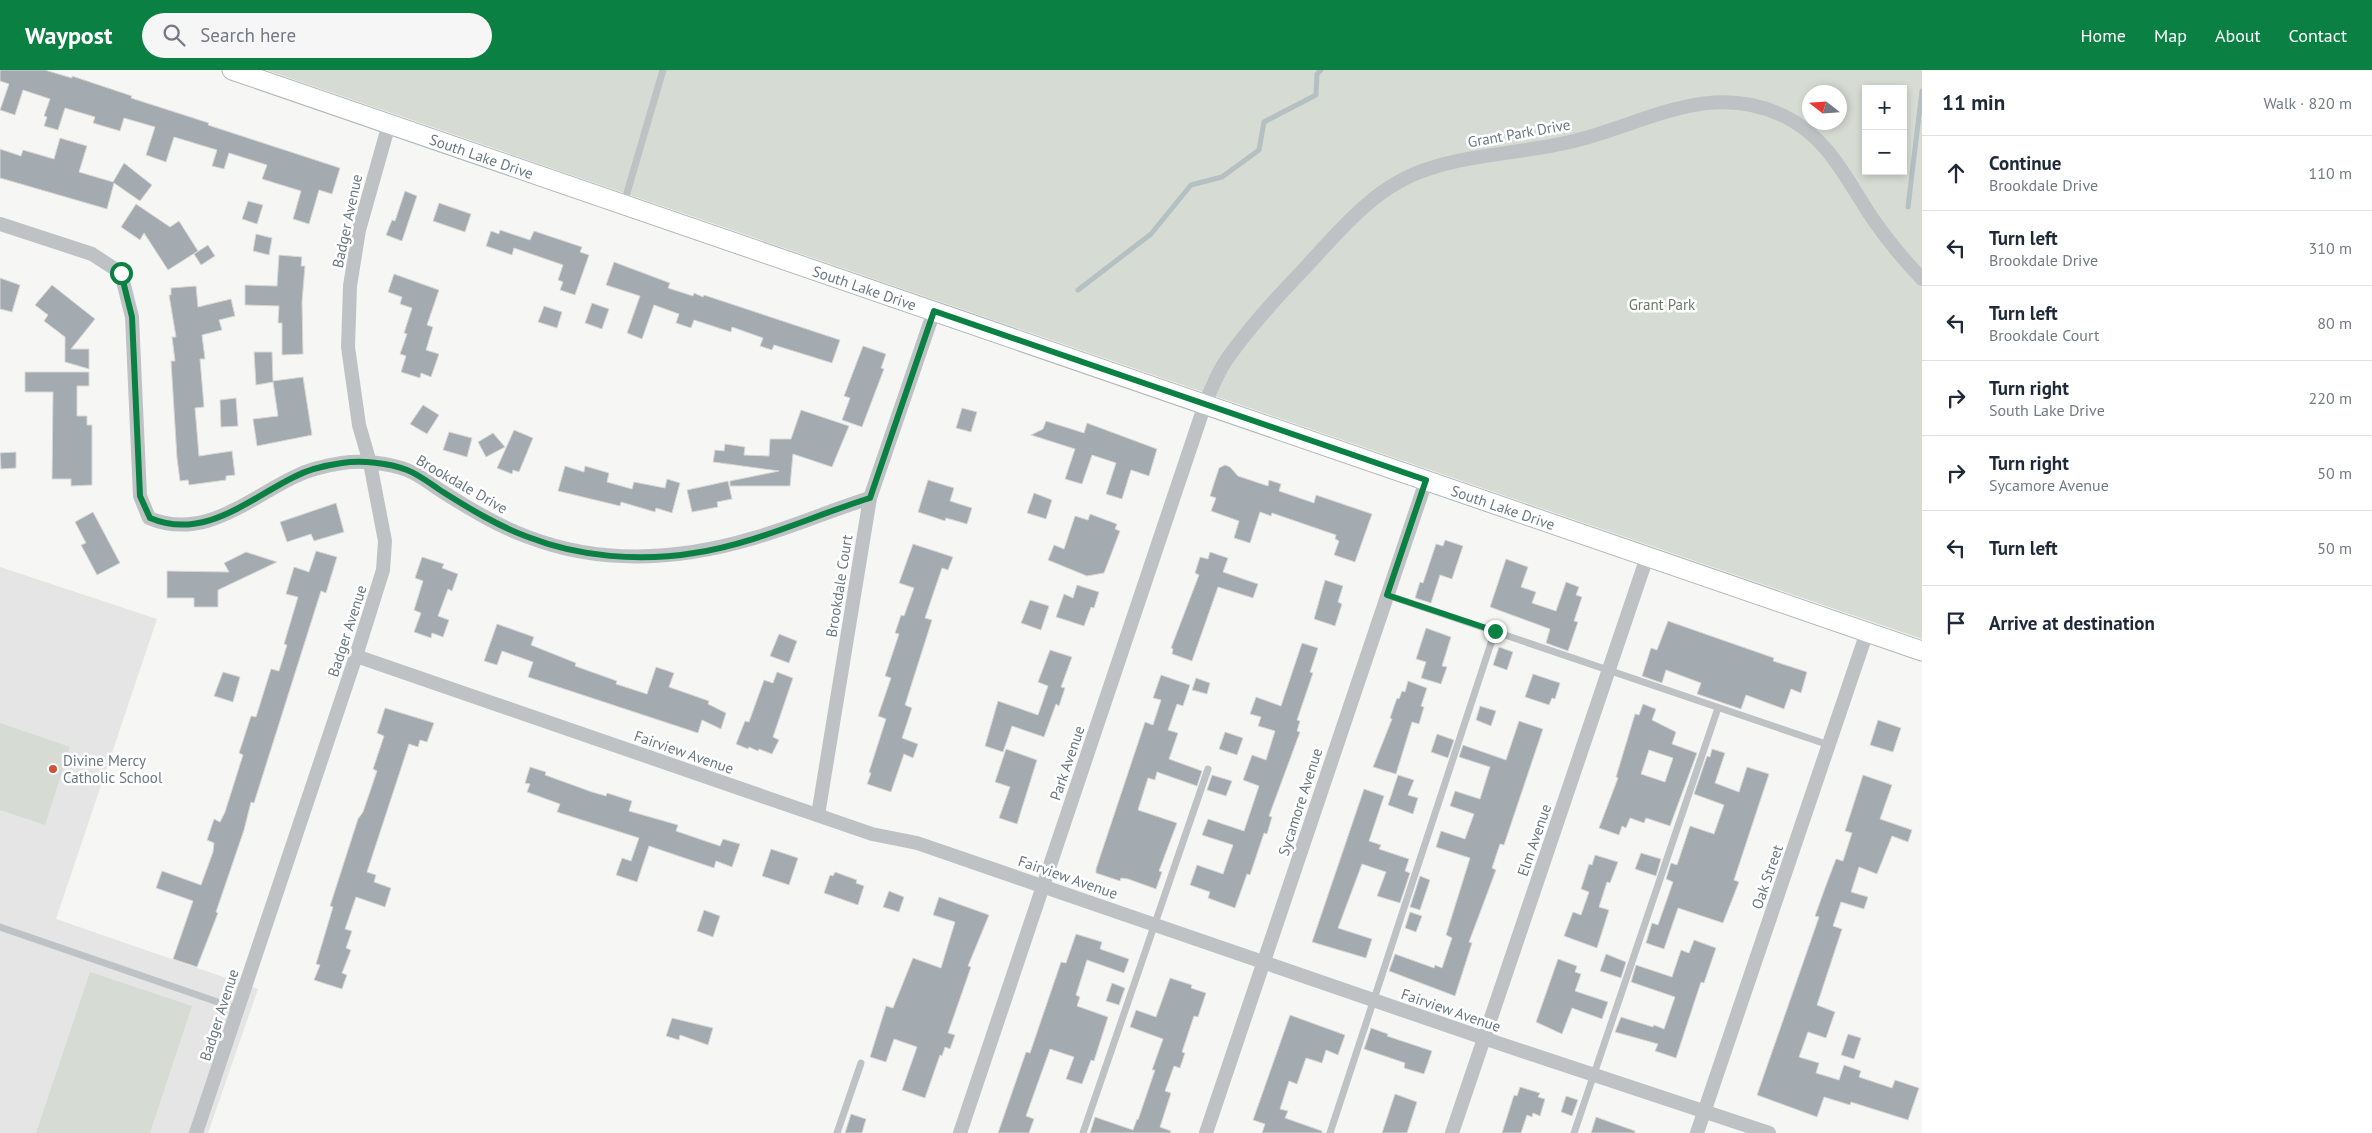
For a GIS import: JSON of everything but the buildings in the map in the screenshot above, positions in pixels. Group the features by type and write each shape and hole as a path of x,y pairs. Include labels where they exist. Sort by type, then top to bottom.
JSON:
{"street":[{"name":"South Lake Drive","path":"232,70 624,203 1922,651"},
{"name":"Grant Park Drive","path":"1205,404 1226,360 1262,313 1364,206 1395,184 1426,169 1465,159 1545,148 1586,138 1688,105 1724,102 1748,104 1768,109 1786,117 1806,130 1820,141 1839,163 1875,222 1922,279"},
{"name":"Badger Avenue","path":"196,1133 383,570 385,541 370,464 359,425 348,347 350,286 359,230 389,124"},
{"name":"Brookdale Drive","path":"0,224 92,254 121,273 132,317 140,496 150,518 166,525 193,524 217,518 246,505 297,475 343,463 370,464 408,470 483,516 528,537 590,553 637,557 695,553 712,549 755,538 870,498"},
{"name":"Brookdale Court","path":"818,815 870,498 934,311"},
{"name":"Park Avenue","path":"960,1133 1205,404"},
{"name":"Sycamore Avenue","path":"1206,1133 1426,480"},
{"name":"Elm Avenue","path":"1452,1133 1647,557"},
{"name":"Oak Street","path":"1697,1133 1867,632"},
{"name":"Fairview Avenue","path":"356,656 872,834 917,843 1484,1038 1769,1133"}],"lane":[{"path":"624,203 664,70"},
{"path":"1387,595 1829,745"},
{"path":"1330,1133 1495,631"},
{"path":"1574,1133 1718,708"},
{"path":"1083,1133 1208,769"},
{"path":"0,927 238,1009"},
{"path":"837,1133 861,1063"}],"shaded area":[{"name":"Divine Mercy Catholic School","path":"0,567 157,619 56,919 258,989 208,1133 0,1133"}],"green space":[{"name":"Grant Park","path":"266,70 1922,70 1922,639"},
{"path":"0,723 70,747 45,825 0,810"},
{"path":"90,972 192,1006 150,1133 36,1133"}],"waterway":[{"path":"1078,290 1151,234 1191,185 1222,177 1259,150 1264,122 1316,95 1317,74 1321,70"},
{"path":"1908,207 1922,91"}],"place":[{"name":"Divine Mercy Catholic School","path":"53,769"}],"route":[{"path":"121,273 132,317 140,496 150,518 166,525 193,524 217,518 246,505 297,475 343,463 390,466 408,470 483,516 528,537 564,548 590,553 646,557 695,553 755,538 870,498 934,311 1426,480 1387,595 1495,631"}]}
